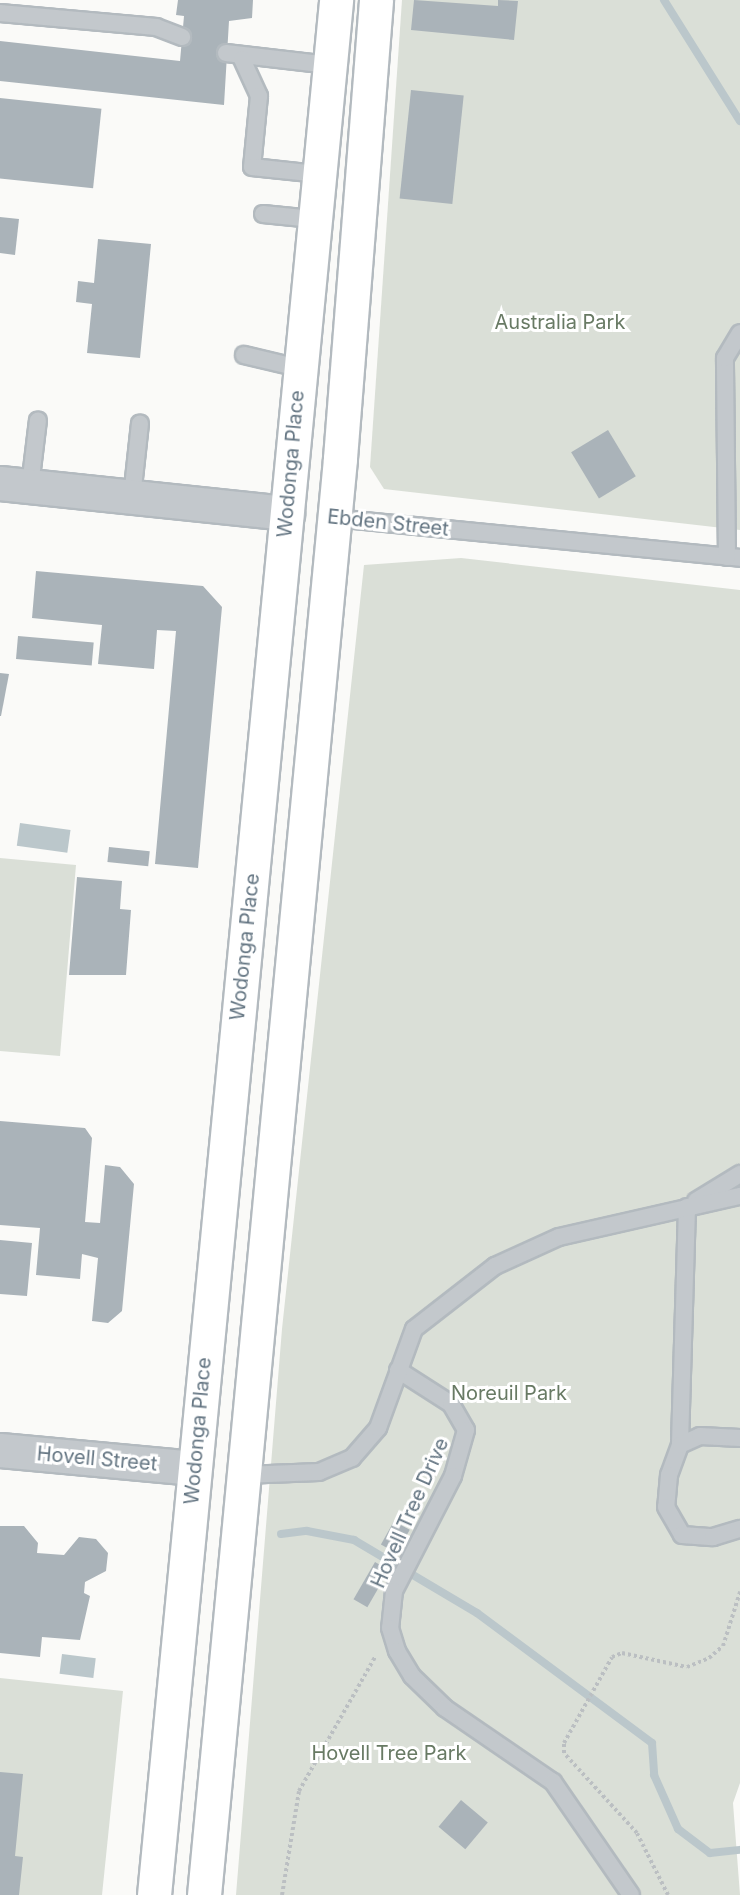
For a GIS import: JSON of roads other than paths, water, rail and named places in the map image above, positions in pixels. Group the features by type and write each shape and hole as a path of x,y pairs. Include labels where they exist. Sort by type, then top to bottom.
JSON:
{"main road":[{"name":"Wodonga Place","path":"154,1895 287,513 317,174 336,0"},
{"path":"204,1895 334,518 376,0"},
{"name":"Ebden Street","path":"287,513 334,518"},
{"path":"194,1468 243,1475"}],"street":[{"name":"Ebden Street","path":"15,485 287,513"},
{"name":"Hovell Street","path":"0,1450 194,1468"}],"lane":[{"path":"0,13 156,27 182,37"},
{"path":"226,53 242,59 329,65"},
{"path":"242,59 259,96 252,167 317,174"},
{"path":"263,214 313,219"},
{"path":"734,557 725,358 740,333"},
{"path":"244,355 299,368"},
{"path":"15,485 38,420"},
{"path":"132,497 140,423"},
{"name":"Ebden Street","path":"334,518 734,557"},
{"path":"687,1207 740,1174"},
{"path":"243,1475 319,1472 352,1458 378,1428 414,1329 495,1266 559,1237 740,1196"},
{"path":"687,1207 680,1445 669,1475 666,1507 672,1524 697,1538 740,1529"},
{"name":"Hovell Tree Drive","path":"398,1370 451,1404 466,1430 453,1476 394,1591 393,1639 412,1676 445,1708 553,1782 631,1895"},
{"path":"680,1445 700,1436 740,1438"}],"waterway":[{"path":"664,0 740,121"},
{"path":"281,1534 307,1531 354,1540 477,1613 652,1743 654,1775 678,1829 710,1853 740,1850"}],"park label":[{"name":"Australia Park","path":"560,322"},
{"name":"Noreuil Park","path":"509,1393"},
{"name":"Hovell Tree Park","path":"389,1753"}]}
